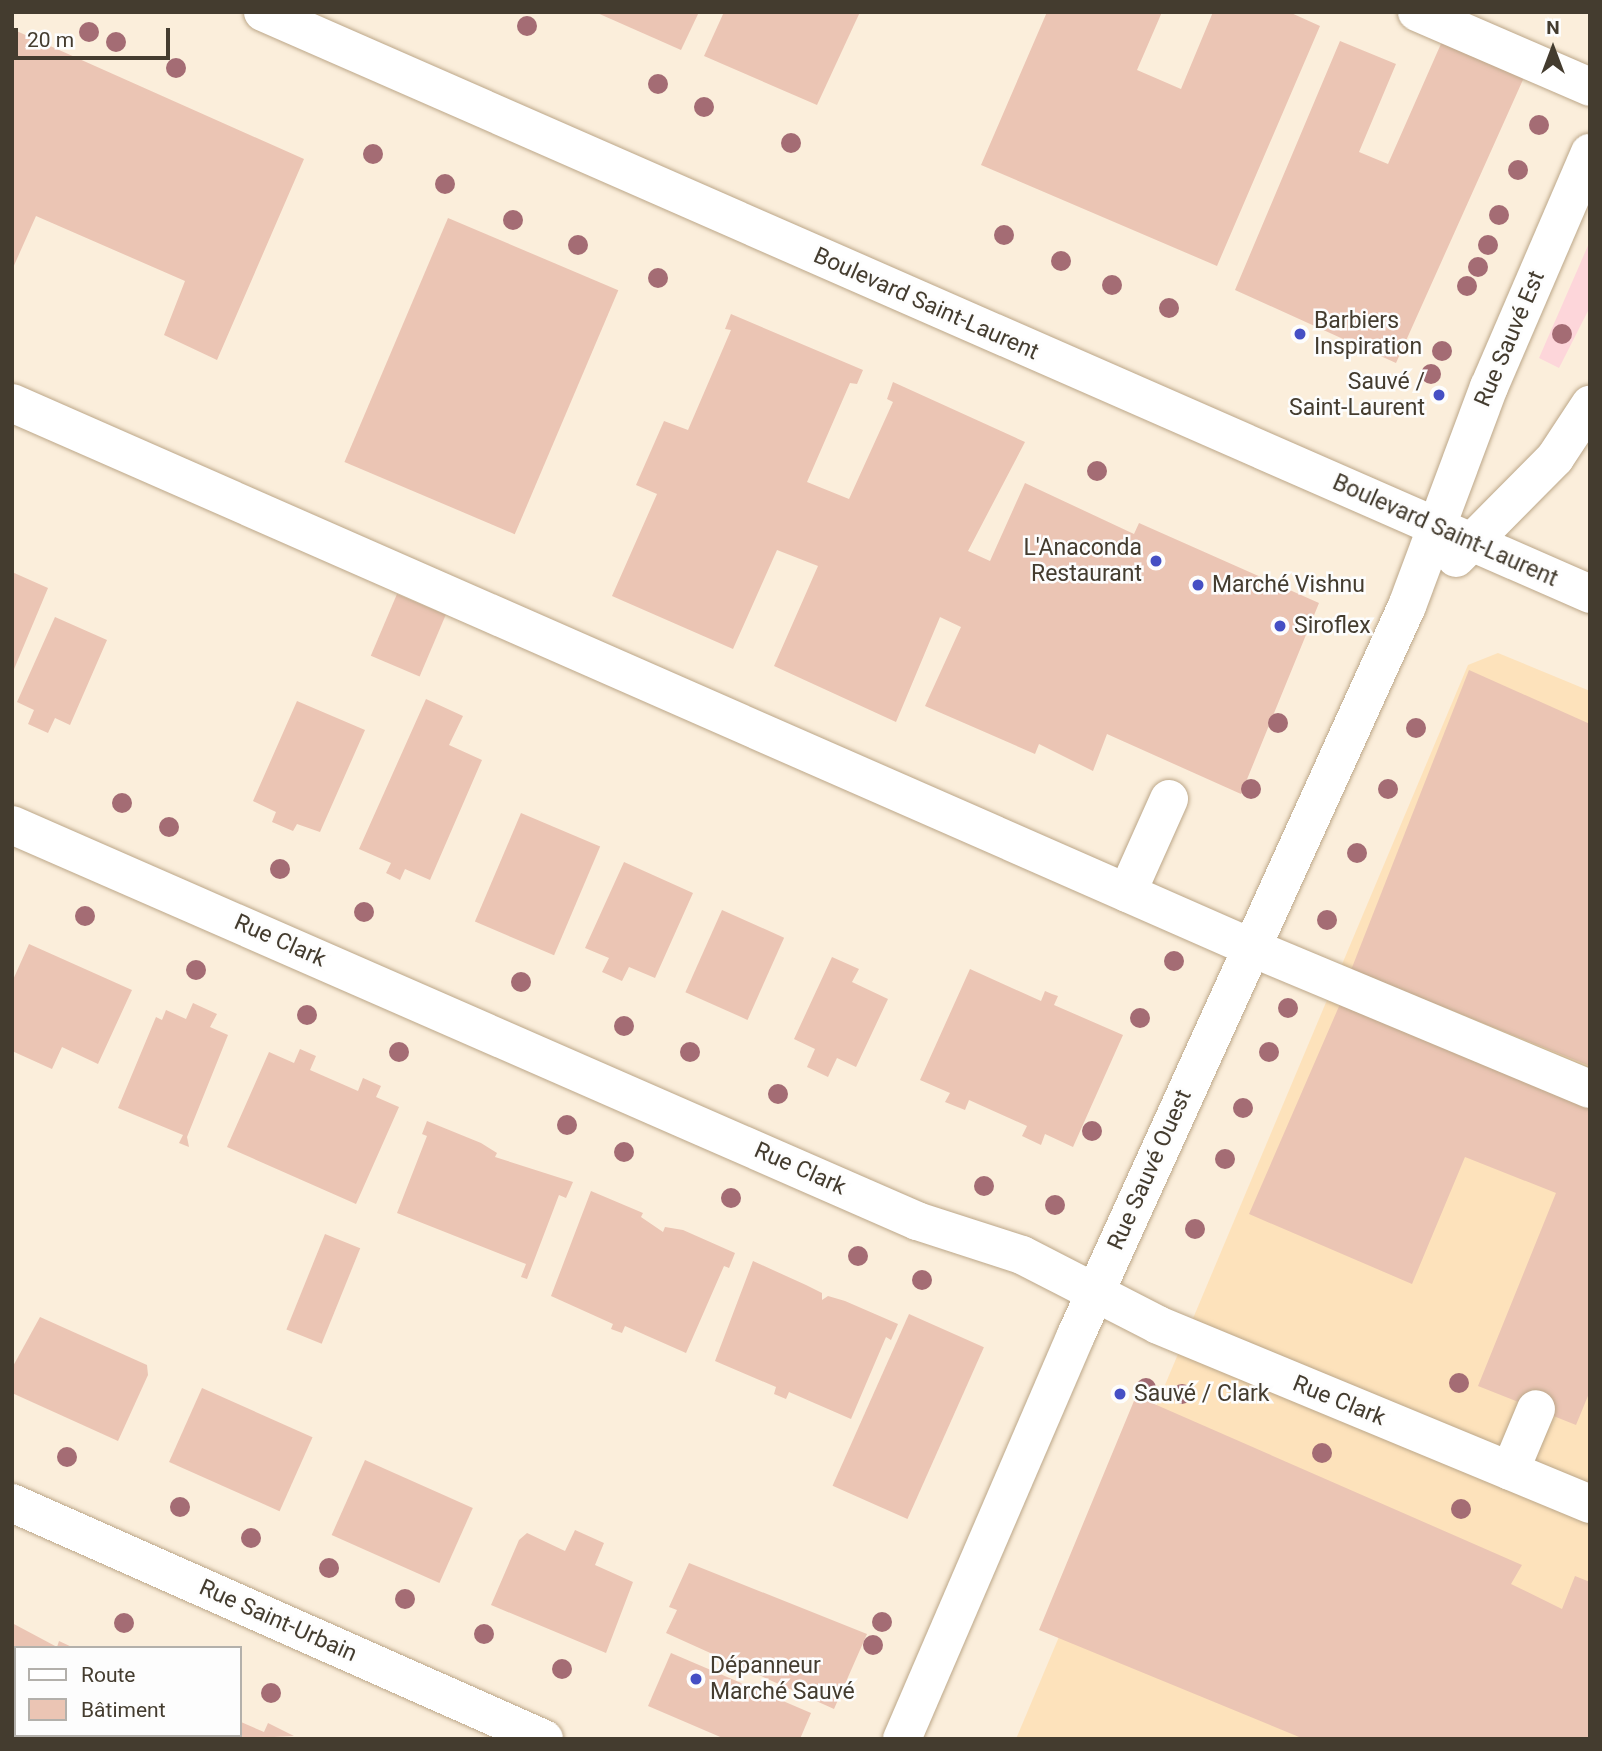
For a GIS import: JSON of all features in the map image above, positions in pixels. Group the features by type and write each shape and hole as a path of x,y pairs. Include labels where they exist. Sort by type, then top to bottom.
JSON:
{"main road":[{"name":"Boulevard Saint-Laurent","path":"263,12 1590,594"},
{"path":"1417,12 1590,87"},
{"name":"Rue Sauvé Est","path":"1434,527 1590,153"},
{"path":"12,403 1127,894 1590,1089"},
{"path":"1471,543 1555,458 1590,405"},
{"name":"Rue Sauvé Ouest","path":"902,1739 1096,1290 1406,606 1434,527"},
{"name":"Rue Sauvé Ouest","path":"1406,606 1471,543"},
{"path":"1127,894 1169,799"},
{"name":"Rue Clark","path":"12,825 917,1221 985,1240 1096,1290 1158,1325 1590,1504"},
{"path":"1510,1471 1536,1409"},
{"name":"Rue Saint-Urbain","path":"12,1503 544,1739"}],"shaded area":[{"path":"1590,241 1590,307 1559,368 1539,358"},
{"path":"1498,653 1590,691 1590,1739 1016,1739 1468,665"}],"building":[{"path":"595,12 699,12 681,50"},
{"path":"724,12 860,12 817,105 704,56"},
{"path":"1047,12 1162,12 1137,70 1181,89 1213,12 1289,12 1320,26 1217,266 981,165"},
{"path":"12,29 304,159 217,360 164,335 185,281 36,216 12,270"},
{"path":"1444,37 1526,73 1396,363 1235,290 1340,41 1396,64 1359,152 1388,164"},
{"path":"448,218 618,290 515,534 344,462"},
{"path":"731,314 863,370 857,384 850,383 807,482 849,499 893,402 887,399 893,382 1025,442 968,551 990,561 1025,483 1134,534 1139,523 1319,603 1241,794 1107,734 1093,771 1039,744 1035,754 925,706 961,627 940,617 896,722 774,666 818,566 777,550 733,649 612,596 657,494 636,485 664,421 688,430 731,330 725,329"},
{"path":"12,572 48,588 12,674"},
{"path":"397,594 446,615 420,676 371,656"},
{"path":"55,617 107,640 70,725 55,718 48,733 28,724 34,710 17,702"},
{"path":"1469,670 1590,724 1590,1066 1351,970"},
{"path":"426,699 463,716 449,745 482,760 430,880 405,869 400,880 386,873 391,863 359,849"},
{"path":"297,701 365,730 320,832 297,824 293,831 272,822 276,812 253,801"},
{"path":"521,813 600,847 554,955 475,922"},
{"path":"624,862 693,893 655,978 629,967 622,981 602,972 609,958 585,948"},
{"path":"722,910 784,938 748,1020 685,992"},
{"path":"29,944 132,990 98,1064 62,1047 52,1069 12,1051 12,982"},
{"path":"832,957 859,969 852,982 888,999 856,1067 837,1058 828,1077 807,1067 815,1049 794,1039"},
{"path":"970,969 1041,1001 1045,991 1058,996 1054,1005 1123,1035 1073,1147 1045,1134 1041,1145 1022,1136 1027,1126 969,1100 965,1110 945,1102 950,1093 920,1080"},
{"path":"193,1003 217,1014 210,1027 228,1035 187,1137 189,1147 179,1143 183,1135 118,1108 156,1017 162,1020 166,1010 186,1019"},
{"path":"1340,1004 1590,1106 1590,1391 1576,1425 1478,1386 1556,1193 1465,1157 1412,1284 1249,1214"},
{"path":"300,1049 316,1056 310,1070 358,1091 363,1078 381,1086 376,1097 399,1107 356,1204 227,1147 269,1052 294,1063"},
{"path":"427,1121 481,1143 497,1153 495,1157 573,1182 566,1198 559,1195 527,1279 521,1277 526,1264 397,1213 427,1136 422,1134"},
{"path":"591,1191 643,1213 641,1217 663,1232 665,1227 683,1230 735,1253 729,1268 724,1266 686,1353 625,1326 622,1333 611,1329 613,1324 551,1296"},
{"path":"325,1234 360,1248 322,1344 286,1329"},
{"path":"753,1261 822,1293 822,1300 828,1296 845,1301 898,1324 891,1340 886,1337 851,1419 789,1392 786,1399 774,1394 776,1387 715,1361"},
{"path":"909,1314 984,1347 907,1519 833,1486"},
{"path":"40,1317 147,1365 148,1375 118,1441 12,1393 12,1368"},
{"path":"202,1388 313,1437 280,1511 169,1462"},
{"path":"1136,1396 1522,1565 1511,1584 1562,1609 1575,1576 1590,1582 1590,1739 1304,1739 1039,1630"},
{"path":"365,1460 473,1508 439,1583 332,1535"},
{"path":"575,1530 604,1543 595,1565 633,1582 606,1653 491,1605 519,1540 527,1533 565,1551"},
{"path":"689,1563 867,1634 834,1709 666,1633 677,1610 669,1607"},
{"path":"12,1623 55,1646 14,1646 14,1737 99,1739 12,1739"},
{"path":"59,1641 70,1646 57,1646"},
{"name":"Dépanneur Marché Sauvé","path":"671,1653 811,1713 800,1739 725,1739 648,1706"},
{"path":"242,1722 264,1732 268,1723 294,1736 233,1739 242,1737"},
{"path":"122,1737 164,1737 121,1739"}],"place":[{"name":"Barbiers Inspiration","path":"1300,334"},
{"name":"Sauvé / Saint-Laurent","path":"1439,395"},
{"name":"L'Anaconda Restaurant","path":"1156,561"},
{"name":"Marché Vishnu","path":"1198,585"},
{"name":"Siroflex","path":"1280,626"},
{"name":"Sauvé / Clark","path":"1120,1394"},
{"name":"Dépanneur Marché Sauvé","path":"696,1679"}]}
